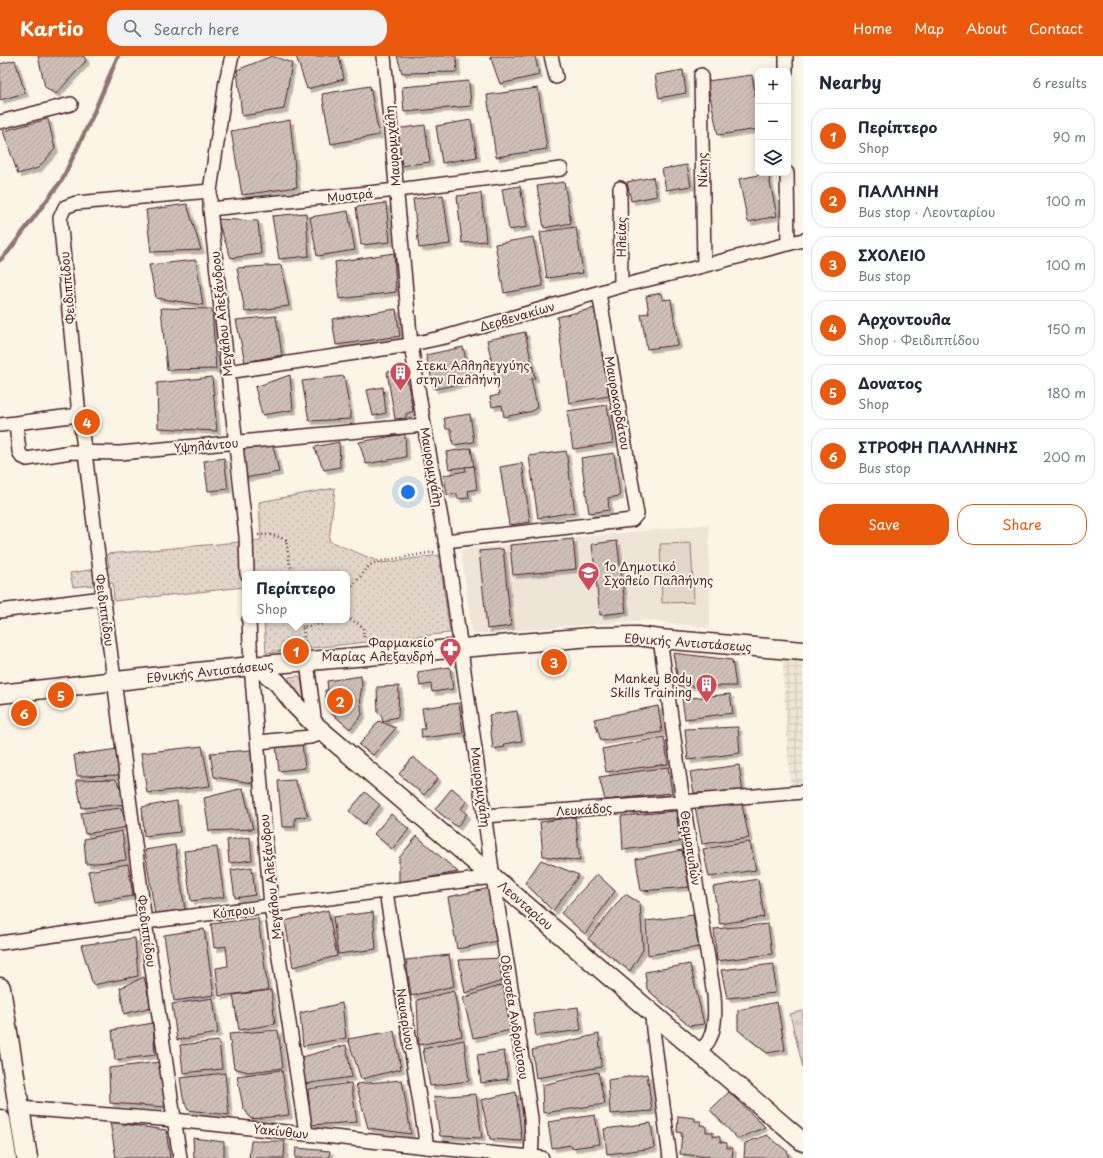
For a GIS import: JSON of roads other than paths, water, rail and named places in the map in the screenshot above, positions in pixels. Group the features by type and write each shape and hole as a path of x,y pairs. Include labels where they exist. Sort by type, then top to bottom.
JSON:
{"main road":[{"name":"Εθνικής Αντιστάσεως","path":"0,694 251,666 591,637 637,636 803,650"},
{"name":"Λεονταρίου","path":"251,666 263,671 276,682 296,706 319,729 493,877 504,897 652,1013 803,1142"},
{"path":"0,988 27,1158"},
{"path":"0,1120 6,1158"}],"street":[{"name":"Μεγάλου Αλεξάνδρου","path":"232,56 226,81 210,191 210,209 246,536 247,571"},
{"name":"Μαυρομιχάλη","path":"384,56 411,345 446,545 493,877"},
{"path":"551,56 556,77"},
{"path":"786,56 786,68"},
{"name":"Νίκης","path":"701,75 704,265"},
{"path":"0,122 71,104"},
{"name":"Μυστρά","path":"210,209 397,190 561,169"},
{"path":"787,176 788,244"},
{"name":"Ηλείας","path":"620,188 621,286"},
{"name":"Φειδιππίδου","path":"180,1158 145,922 115,680 79,415 60,218 65,207 76,203 210,191"},
{"name":"Δερβενακίων","path":"227,372 411,345 445,337 621,286 803,240"},
{"name":"Μαυροκορδάτου","path":"446,545 632,520 637,514 599,293"},
{"path":"0,425 79,415"},
{"name":"Υψηλάντου","path":"16,424 19,451 21,456 27,458 71,452 120,453 424,426"},
{"path":"0,611 103,598"},
{"name":"Μεγάλου Αλεξάνδρου","path":"249,623 251,666 271,906 306,1133"},
{"name":"Θερμοπυλών","path":"660,639 683,802 714,995 714,1024 709,1041 698,1052"},
{"path":"258,742 310,737 319,729 307,662"},
{"name":"Λευκάδος","path":"484,816 803,792"},
{"name":"Κύπρου","path":"0,943 145,922 493,877"},
{"name":"Ναυαρίνου","path":"386,892 427,1147"},
{"name":"Οδυσσέα Ανδρούτσου","path":"504,897 535,1158"},
{"path":"652,1013 670,1158"},
{"name":"Υακίνθων","path":"19,1108 174,1120 535,1158"}],"waterway":[{"path":"0,260 8,252 62,180 92,117 118,56"}],"place":[{"name":"Στεκι Αλληλεγγύης στην Παλλήνη","path":"400,392"},
{"name":"Αρχοντουλα","path":"87,422"},
{"name":"1ο Δημοτικό Σχολείο Παλλήνης","path":"588,592"},
{"name":"Περίπτερο","path":"296,651"},
{"name":"ΣΧΟΛΕΙΟ","path":"554,662"},
{"name":"Φαρμακείο Μαρίας Αλεξανδρή","path":"450,668"},
{"name":"Δονατος","path":"61,695"},
{"name":"ΠΑΛΛΗΝΗ","path":"340,701"},
{"name":"Mankey Body Skills Training","path":"707,704"},
{"name":"ΣΤΡΟΦΗ ΠΑΛΛΗΝΗΣ","path":"24,713"}]}
